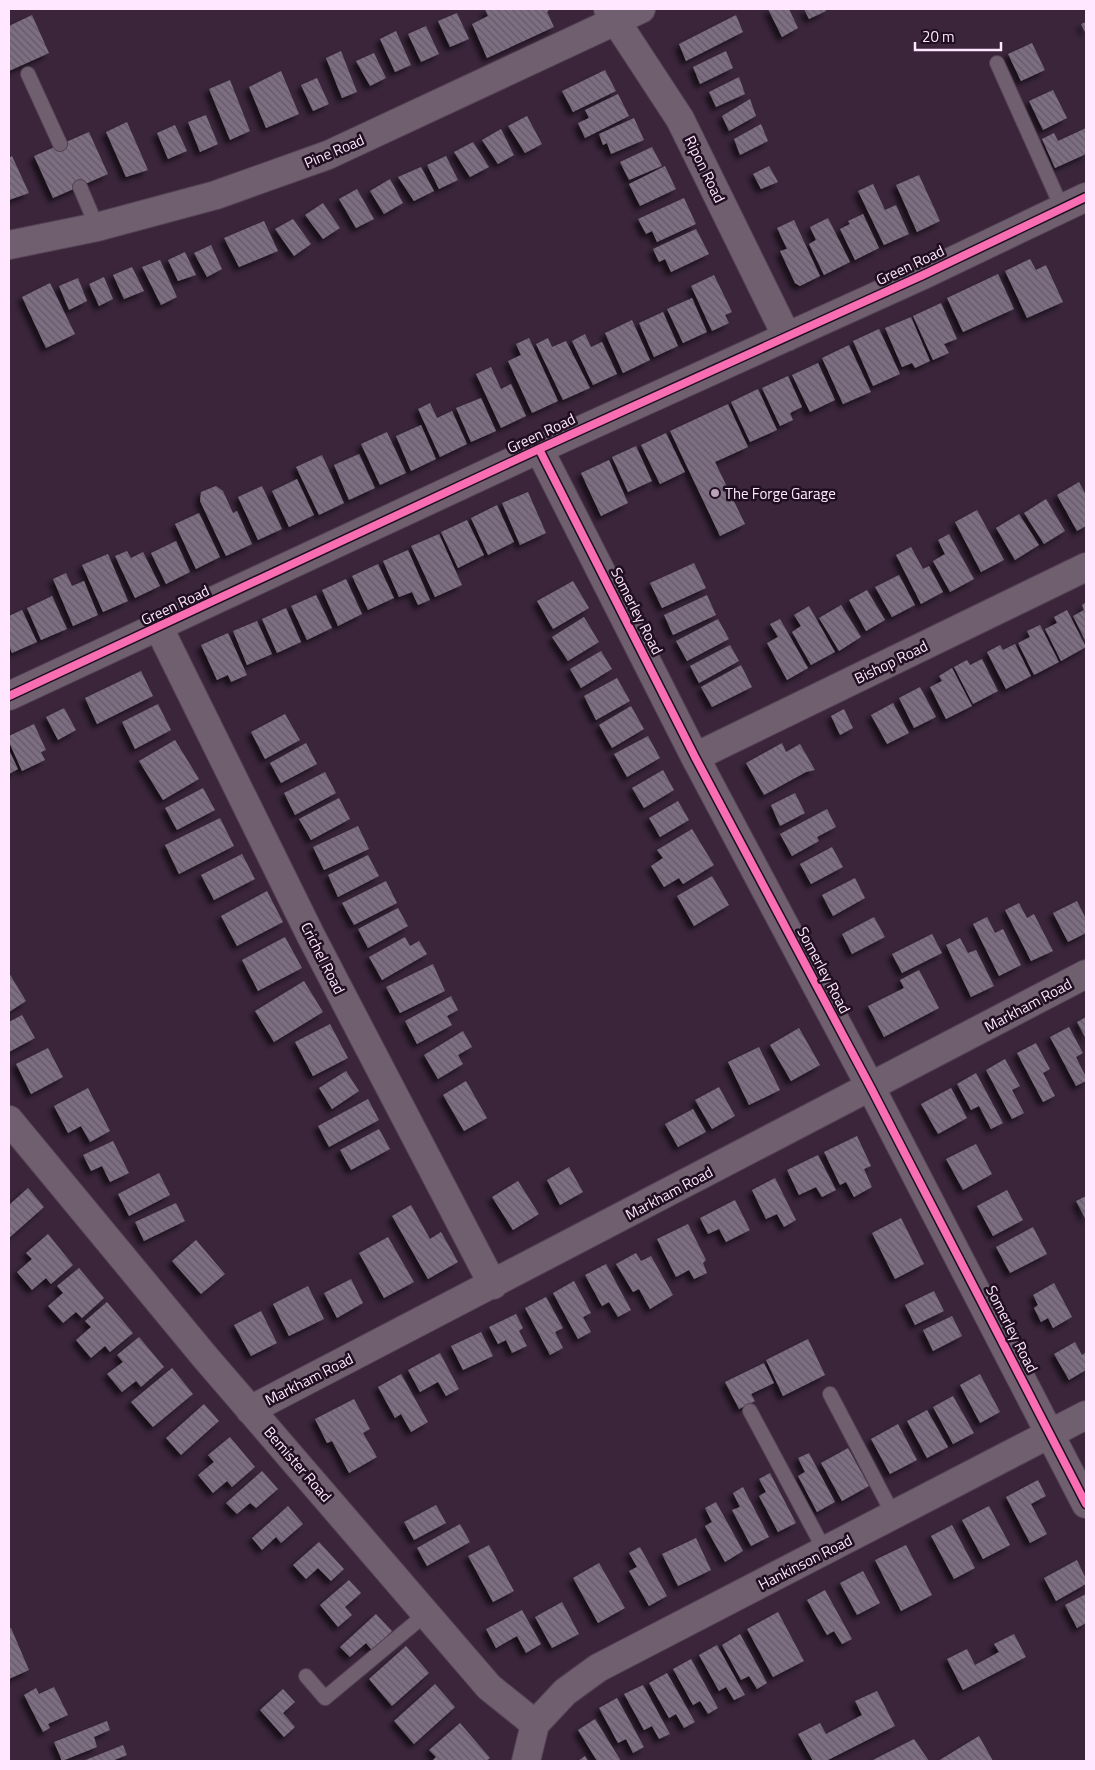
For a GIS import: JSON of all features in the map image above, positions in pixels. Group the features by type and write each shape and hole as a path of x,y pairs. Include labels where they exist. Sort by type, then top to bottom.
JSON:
{"street":[{"name":"Pine Road","path":"9,245 97,227 216,195 328,155 622,13"},
{"name":"Ripon Road","path":"622,13 680,119 787,336"},
{"name":"Green Road","path":"9,696 1086,197"},
{"name":"Somerley Road","path":"539,449 695,757 871,1088 1086,1504"},
{"name":"Bishop Road","path":"695,757 1086,567"},
{"name":"Crichel Road","path":"159,628 311,936 493,1285"},
{"name":"Markham Road","path":"250,1410 871,1088 1086,974"},
{"name":"Bemister Road","path":"9,1120 250,1410 489,1687 535,1724"},
{"name":"Hankinson Road","path":"535,1724 565,1692 598,1668 1086,1416"},
{"path":"526,1761 535,1724"}],"lane":[{"path":"997,63 1062,208"},
{"path":"28,74 60,144"},
{"path":"80,187 97,227"},
{"path":"830,1394 894,1516"},
{"path":"750,1411 825,1551"},
{"path":"306,1676 326,1698 427,1613"}],"building":[{"path":"485,9 550,9 547,12 554,27 487,58 472,24 488,16"},
{"path":"768,9 789,9 798,28 782,37"},
{"path":"804,9 825,9 826,11 809,19"},
{"path":"457,13 469,39 450,47 438,21"},
{"path":"32,15 49,53 9,71 9,26"},
{"path":"736,15 743,32 686,61 679,44"},
{"path":"1086,22 1086,34 1081,24"},
{"path":"426,26 439,54 421,62 408,34"},
{"path":"396,31 411,65 395,72 380,39"},
{"path":"1032,43 1045,70 1021,81 1008,54"},
{"path":"341,51 357,92 342,98 326,58"},
{"path":"726,51 733,68 700,84 693,67"},
{"path":"374,53 386,78 370,86 356,61"},
{"path":"605,70 616,91 573,112 562,91"},
{"path":"281,71 299,114 266,128 249,87"},
{"path":"739,77 745,94 716,107 709,92"},
{"path":"317,78 329,104 313,111 301,85"},
{"path":"230,80 250,131 230,140 209,89"},
{"path":"1053,90 1067,118 1043,130 1029,101"},
{"path":"618,94 629,116 585,138 578,123 589,118 585,110"},
{"path":"750,99 756,116 729,131 722,116"},
{"path":"206,115 218,144 200,152 188,122"},
{"path":"527,116 542,144 525,153 508,126"},
{"path":"634,118 644,140 611,154 607,143 603,145 599,134"},
{"path":"127,122 148,170 126,177 106,132"},
{"path":"761,124 768,141 740,155 734,139"},
{"path":"175,125 187,151 168,159 157,133"},
{"path":"1086,128 1086,154 1055,168 1042,139 1054,133 1058,141"},
{"path":"501,129 514,155 498,164 482,140"},
{"path":"89,132 108,174 53,198 34,156"},
{"path":"473,142 489,167 470,177 454,152"},
{"path":"652,147 662,166 629,180 620,162"},
{"path":"12,156 29,193 9,200 9,158"},
{"path":"446,156 458,180 439,189 427,165"},
{"path":"665,166 676,189 640,206 629,184"},
{"path":"769,166 778,182 761,189 753,174"},
{"path":"421,167 434,191 414,201 398,177"},
{"path":"919,175 940,221 917,232 896,185"},
{"path":"390,179 403,203 384,214 370,191"},
{"path":"873,184 885,210 896,205 909,234 884,245 858,191"},
{"path":"357,189 374,219 356,228 339,199"},
{"path":"684,198 696,224 657,242 652,231 646,234 638,219"},
{"path":"323,203 340,228 323,239 305,215"},
{"path":"863,214 879,248 855,260 840,229 850,224 848,221"},
{"path":"828,218 850,262 824,275 809,244 816,240 810,227"},
{"path":"293,219 311,244 294,256 275,229"},
{"path":"794,220 820,276 800,286 795,283 780,251 787,249 777,228"},
{"path":"264,221 278,251 239,267 224,238"},
{"path":"696,229 709,254 671,272 665,259 659,262 653,249"},
{"path":"211,245 222,269 207,277 194,253"},
{"path":"185,252 196,275 178,281 168,260"},
{"path":"1030,259 1036,270 1046,265 1063,302 1027,318 1005,271"},
{"path":"160,260 177,297 161,305 142,267"},
{"path":"132,267 144,291 124,299 113,275"},
{"path":"998,274 1014,309 963,332 947,298"},
{"path":"714,275 732,312 725,315 729,323 712,331 691,286"},
{"path":"104,277 113,299 99,306 89,284"},
{"path":"78,278 87,301 69,310 59,286"},
{"path":"50,283 75,334 46,348 22,297"},
{"path":"692,298 707,332 683,343 667,309"},
{"path":"941,303 957,339 944,344 949,353 933,360 913,316"},
{"path":"663,312 678,346 654,357 639,323"},
{"path":"911,317 930,361 915,368 912,363 902,367 885,328"},
{"path":"632,320 650,360 623,373 605,333"},
{"path":"879,329 900,374 873,386 853,341"},
{"path":"585,334 591,347 602,342 617,374 593,385 572,341"},
{"path":"529,338 558,401 532,413 508,361 521,355 516,344"},
{"path":"548,338 552,347 566,341 590,388 563,400 536,344"},
{"path":"849,345 871,392 843,404 822,358"},
{"path":"818,363 835,400 810,412 792,375"},
{"path":"491,367 501,389 511,384 526,416 501,428 476,374"},
{"path":"788,376 802,407 790,413 793,420 780,426 762,388"},
{"path":"758,389 777,430 750,442 731,402"},
{"path":"481,398 496,431 471,442 456,408"},
{"path":"430,403 437,418 452,411 467,444 440,457 418,409"},
{"name":"The Forge Garage","path":"728,404 748,447 715,462 745,524 720,536 670,431"},
{"path":"421,425 436,459 411,471 396,436"},
{"path":"387,432 406,473 380,485 361,444"},
{"path":"666,433 685,472 660,484 641,445"},
{"path":"636,446 652,481 628,492 612,457"},
{"path":"359,454 375,488 349,500 334,465"},
{"path":"322,455 344,503 319,515 296,467"},
{"path":"609,460 628,503 601,516 581,473"},
{"path":"297,479 314,515 289,527 272,491"},
{"path":"1079,482 1086,495 1086,526 1077,531 1057,495"},
{"path":"216,486 223,491 233,513 237,511 252,544 226,556 200,501 201,492"},
{"path":"262,486 282,529 258,540 238,497"},
{"path":"528,492 546,533 520,545 502,503"},
{"path":"1046,499 1065,531 1044,544 1024,513"},
{"path":"497,505 514,542 488,555 471,518"},
{"path":"977,510 1004,560 981,572 955,522"},
{"path":"199,513 220,557 196,569 175,524"},
{"path":"1019,514 1039,545 1015,560 996,528"},
{"path":"467,520 484,555 458,568 441,532"},
{"path":"439,534 462,585 435,597 411,546"},
{"path":"949,534 974,579 950,592 933,561 945,554 938,540"},
{"path":"176,541 190,572 166,584 151,553"},
{"path":"911,547 923,569 929,566 943,592 921,604 896,555"},
{"path":"408,550 430,600 418,605 412,592 399,597 383,561"},
{"path":"127,551 131,558 143,552 160,586 135,598 115,556"},
{"path":"108,554 128,601 103,612 82,565"},
{"path":"694,563 706,588 662,608 650,583"},
{"path":"378,564 394,598 368,610 352,576"},
{"path":"66,573 72,586 84,581 98,615 73,626 53,579"},
{"path":"899,575 915,605 892,617 875,587"},
{"path":"346,579 362,614 338,626 322,590"},
{"path":"573,581 589,608 553,629 537,601"},
{"path":"867,590 885,620 866,631 849,600"},
{"path":"316,595 332,628 307,640 291,606"},
{"path":"707,595 716,615 673,635 664,615"},
{"path":"52,596 67,629 41,640 27,608"},
{"path":"1086,602 1086,642 1073,616 1084,610 1082,605"},
{"path":"841,605 861,637 839,651 819,618"},
{"path":"809,606 835,652 811,665 792,632 801,626 794,615"},
{"path":"286,608 301,642 277,653 262,619"},
{"path":"22,610 37,642 12,653 9,646 9,616"},
{"path":"1067,610 1086,647 1061,661 1045,629 1057,623 1054,617"},
{"path":"584,617 599,642 568,661 552,637"},
{"path":"718,619 729,639 687,661 676,641"},
{"path":"780,619 808,668 787,680 767,643 778,637 770,624"},
{"path":"257,621 272,654 247,665 233,631"},
{"path":"1040,625 1059,662 1034,675 1018,643 1030,637 1027,631"},
{"path":"228,633 247,675 231,682 228,675 217,680 201,645"},
{"path":"1015,644 1031,676 1006,689 987,652 1000,645 1003,650"},
{"path":"730,645 739,661 699,683 690,666"},
{"path":"601,651 612,669 581,688 570,669"},
{"path":"982,659 998,691 973,704 954,667 967,660 970,665"},
{"path":"741,665 752,687 712,707 701,687"},
{"path":"952,668 972,706 946,719 930,687 942,681 939,676"},
{"path":"141,671 153,696 97,724 85,698"},
{"path":"617,678 630,701 596,720 584,696"},
{"path":"920,687 936,717 914,728 899,698"},
{"path":"893,703 909,733 887,744 871,715"},
{"path":"158,704 171,730 135,749 122,722"},
{"path":"631,706 644,729 612,748 599,725"},
{"path":"64,708 76,730 58,740 46,717"},
{"path":"844,709 853,728 840,735 831,716"},
{"path":"285,714 300,740 265,759 251,732"},
{"path":"34,724 46,750 41,752 45,760 22,771 9,742 9,736"},
{"path":"648,736 660,758 627,777 614,754"},
{"path":"175,740 199,779 163,800 139,761"},
{"path":"306,743 317,764 281,783 270,763"},
{"path":"782,743 786,752 800,744 815,770 806,772 764,795 746,763"},
{"path":"9,750 18,769 9,774"},
{"path":"663,770 674,790 644,808 632,788"},
{"path":"325,772 336,793 295,815 284,793"},
{"path":"203,788 215,810 177,830 165,808"},
{"path":"795,793 805,813 780,826 771,805"},
{"path":"339,798 350,819 311,840 299,819"},
{"path":"678,801 689,820 660,837 649,818"},
{"path":"827,809 836,827 817,837 819,841 792,856 780,834"},
{"path":"220,818 234,846 179,874 165,845"},
{"path":"358,826 369,849 324,870 313,847"},
{"path":"692,829 714,865 683,884 679,878 664,887 651,866 663,858 657,850"},
{"path":"832,847 843,867 811,884 800,864"},
{"path":"242,854 255,879 214,900 201,875"},
{"path":"368,855 379,876 338,897 328,875"},
{"path":"712,876 729,905 694,926 677,896"},
{"path":"855,878 865,898 833,916 822,895"},
{"path":"386,881 397,903 354,925 342,903"},
{"path":"267,891 283,922 237,946 221,916"},
{"path":"1077,901 1086,919 1086,933 1068,942 1053,913"},
{"path":"1019,903 1027,918 1034,914 1053,951 1031,961 1005,910"},
{"path":"398,908 408,926 368,948 358,929"},
{"path":"874,917 885,937 852,954 842,934"},
{"path":"987,917 995,933 1003,929 1021,965 999,976 973,924"},
{"path":"932,934 942,953 902,973 892,954"},
{"path":"285,937 302,968 258,991 242,960"},
{"path":"405,937 410,946 419,941 427,954 382,980 369,957"},
{"path":"960,938 968,953 976,950 994,986 971,997 946,945"},
{"path":"433,964 445,991 400,1013 386,987"},
{"path":"919,970 939,1008 884,1037 868,1006 904,988 900,980"},
{"path":"9,973 26,1001 9,1012"},
{"path":"304,981 323,1012 274,1042 255,1011"},
{"path":"451,996 458,1010 447,1016 452,1025 417,1044 405,1021"},
{"path":"22,1015 35,1038 9,1052 9,1022"},
{"path":"1086,1017 1086,1039 1077,1022"},
{"path":"330,1024 348,1058 313,1076 295,1042"},
{"path":"1069,1027 1083,1053 1076,1057 1086,1077 1086,1081 1076,1086 1050,1037"},
{"path":"799,1028 820,1065 791,1081 770,1045"},
{"path":"463,1031 472,1047 458,1055 463,1064 438,1079 424,1055"},
{"path":"1036,1043 1050,1069 1043,1073 1055,1096 1043,1102 1017,1053"},
{"path":"759,1047 780,1090 749,1105 728,1062"},
{"path":"48,1048 63,1077 31,1094 16,1064"},
{"path":"1005,1059 1020,1086 1012,1090 1024,1113 1012,1119 986,1070"},
{"path":"346,1071 359,1091 332,1109 319,1088"},
{"path":"976,1073 1003,1123 991,1129 979,1106 971,1110 957,1084"},
{"path":"466,1081 487,1118 464,1131 443,1095"},
{"path":"719,1087 735,1116 712,1129 695,1100"},
{"path":"88,1088 110,1131 90,1142 81,1126 68,1133 54,1106"},
{"path":"951,1088 967,1118 938,1134 921,1104"},
{"path":"368,1099 379,1120 329,1147 318,1126"},
{"path":"693,1109 706,1132 678,1147 665,1124"},
{"path":"379,1129 390,1149 351,1170 340,1150"},
{"path":"857,1136 871,1166 864,1169 872,1187 854,1197 846,1182 840,1185 824,1152"},
{"path":"113,1141 129,1173 110,1182 102,1166 91,1171 83,1155"},
{"path":"976,1144 992,1174 963,1190 946,1159"},
{"path":"818,1155 836,1190 822,1197 816,1187 799,1195 787,1170"},
{"path":"569,1167 583,1192 560,1205 547,1180"},
{"path":"159,1173 170,1195 129,1216 118,1194"},
{"path":"775,1178 796,1220 784,1227 777,1214 766,1219 752,1190"},
{"path":"518,1181 539,1214 513,1230 492,1197"},
{"path":"28,1188 44,1207 9,1238 9,1205"},
{"path":"1007,1190 1023,1220 993,1236 977,1206"},
{"path":"1086,1196 1086,1220 1076,1201"},
{"path":"735,1200 750,1230 726,1242 719,1229 708,1234 700,1218"},
{"path":"176,1203 185,1221 144,1241 135,1222"},
{"path":"411,1205 430,1239 441,1232 458,1262 428,1279 392,1216"},
{"path":"901,1218 924,1264 895,1279 872,1233"},
{"path":"688,1224 706,1260 703,1263 707,1273 694,1279 689,1270 676,1277 657,1239"},
{"path":"1033,1227 1047,1254 1010,1273 996,1247"},
{"path":"48,1234 73,1265 51,1284 46,1278 32,1290 17,1272 32,1259 26,1253"},
{"path":"388,1237 414,1282 384,1298 359,1253"},
{"path":"196,1240 225,1274 201,1294 172,1261"},
{"path":"636,1253 641,1261 651,1256 673,1295 650,1309 639,1289 633,1292 616,1264"},
{"path":"606,1264 631,1310 618,1317 609,1302 602,1306 585,1275"},
{"path":"79,1268 104,1298 82,1318 76,1312 63,1323 48,1306 63,1293 57,1286"},
{"path":"351,1279 363,1303 337,1318 324,1293"},
{"path":"574,1281 591,1313 583,1317 591,1332 578,1339 553,1293"},
{"path":"1054,1283 1072,1317 1053,1328 1048,1318 1041,1322 1034,1308 1038,1305 1033,1295"},
{"path":"308,1286 324,1319 289,1336 273,1304"},
{"path":"934,1291 944,1311 915,1325 905,1305"},
{"path":"546,1297 563,1328 555,1332 563,1348 550,1355 525,1308"},
{"path":"107,1302 133,1333 110,1352 105,1346 91,1358 76,1340 91,1327 85,1321"},
{"path":"261,1311 277,1343 251,1356 234,1325"},
{"path":"516,1314 523,1328 519,1331 527,1346 512,1353 506,1340 498,1344 489,1327"},
{"path":"952,1316 962,1336 933,1351 923,1330"},
{"path":"481,1332 493,1356 463,1370 451,1346"},
{"path":"139,1337 164,1367 141,1387 136,1381 122,1392 107,1374 123,1362 117,1355"},
{"path":"808,1339 825,1375 783,1396 766,1360"},
{"path":"1075,1342 1082,1355 1086,1352 1086,1370 1069,1380 1054,1354"},
{"path":"440,1353 459,1389 446,1396 438,1382 420,1392 408,1370"},
{"path":"764,1363 774,1383 751,1394 755,1401 739,1409 725,1382"},
{"path":"172,1368 193,1394 153,1427 131,1402"},
{"path":"401,1374 428,1422 411,1432 401,1414 395,1418 378,1387"},
{"path":"980,1374 1000,1412 980,1423 960,1385"},
{"path":"953,1396 974,1433 953,1444 933,1407"},
{"path":"354,1399 370,1429 363,1433 377,1457 349,1473 332,1441 327,1443 315,1419"},
{"path":"204,1404 219,1421 181,1455 166,1438"},
{"path":"927,1410 948,1447 927,1458 907,1421"},
{"path":"898,1424 917,1460 890,1474 871,1439"},
{"path":"230,1437 255,1467 232,1487 227,1481 213,1493 198,1475 214,1462 208,1455"},
{"path":"848,1448 869,1486 842,1501 821,1463"},
{"path":"809,1453 835,1502 817,1512 798,1476 805,1472 798,1458"},
{"path":"262,1471 278,1489 256,1508 250,1503 237,1514 226,1503"},
{"path":"770,1473 796,1523 778,1532 759,1496 766,1492 759,1479"},
{"path":"1038,1480 1046,1496 1031,1504 1047,1534 1030,1543 1006,1497"},
{"path":"743,1487 769,1537 751,1546 732,1510 740,1507 733,1493"},
{"path":"716,1502 743,1551 725,1562 705,1526 712,1522 705,1508"},
{"path":"436,1505 446,1523 414,1540 404,1522"},
{"path":"288,1506 303,1524 281,1543 276,1537 262,1550 252,1538"},
{"path":"989,1506 1010,1545 983,1559 962,1520"},
{"path":"460,1524 470,1542 427,1566 417,1548"},
{"path":"952,1525 975,1568 954,1579 931,1536"},
{"path":"696,1538 711,1570 678,1586 662,1554"},
{"path":"319,1542 344,1569 331,1581 318,1568 306,1579 293,1565"},
{"path":"489,1545 514,1591 493,1602 468,1556"},
{"path":"906,1545 932,1595 901,1611 875,1560"},
{"path":"640,1547 667,1596 649,1606 629,1571 637,1567 629,1553"},
{"path":"1077,1560 1086,1579 1086,1584 1056,1601 1044,1578"},
{"path":"599,1563 625,1608 598,1623 573,1578"},
{"path":"863,1571 880,1603 857,1615 840,1583"},
{"path":"349,1580 361,1593 345,1607 352,1615 338,1627 320,1605"},
{"path":"825,1590 852,1639 842,1644 834,1631 827,1635 807,1600"},
{"path":"1086,1594 1086,1623 1077,1628 1065,1605"},
{"path":"562,1602 579,1634 552,1648 535,1617"},
{"path":"522,1610 541,1644 526,1653 517,1636 496,1648 486,1629"},
{"path":"778,1612 804,1661 773,1677 747,1629"},
{"path":"376,1614 392,1631 372,1650 366,1643 350,1657 340,1647"},
{"path":"11,1628 29,1670 9,1679 9,1629"},
{"path":"740,1634 767,1683 757,1689 749,1676 741,1680 722,1645"},
{"path":"1014,1634 1026,1657 963,1690 947,1659 967,1649 975,1665 999,1652 994,1644"},
{"path":"717,1645 745,1695 734,1700 726,1687 719,1691 699,1655"},
{"path":"406,1646 429,1673 392,1706 369,1679"},
{"path":"691,1659 718,1708 708,1714 700,1701 693,1705 673,1669"},
{"path":"667,1673 695,1722 684,1728 676,1714 669,1718 649,1683"},
{"path":"435,1684 455,1707 414,1744 394,1721"},
{"path":"643,1685 670,1734 659,1739 652,1726 644,1730 624,1694"},
{"path":"54,1687 68,1715 48,1724 50,1728 43,1732 24,1695 36,1688 39,1694"},
{"path":"283,1689 295,1702 283,1713 295,1727 284,1737 260,1710"},
{"path":"877,1691 895,1726 826,1761 813,1761 798,1734 820,1723 826,1734 862,1715 855,1701"},
{"path":"617,1698 644,1747 633,1753 626,1739 618,1743 599,1708"},
{"path":"595,1719 621,1761 597,1761 578,1730"},
{"path":"107,1721 110,1730 94,1737 97,1747 62,1761 54,1742"},
{"path":"460,1723 490,1758 486,1761 432,1761 436,1757 429,1750"},
{"path":"979,1736 993,1761 938,1761"},
{"path":"914,1739 929,1761 871,1761"},
{"path":"123,1745 127,1755 112,1761 83,1761"},
{"path":"585,1756 588,1761 578,1761"}],"cycle path":[{"path":"9,696 539,449 923,275 1086,197"},
{"path":"539,449 695,757 871,1088 1086,1504"}],"place":[{"name":"The Forge Garage","path":"715,493"}]}
